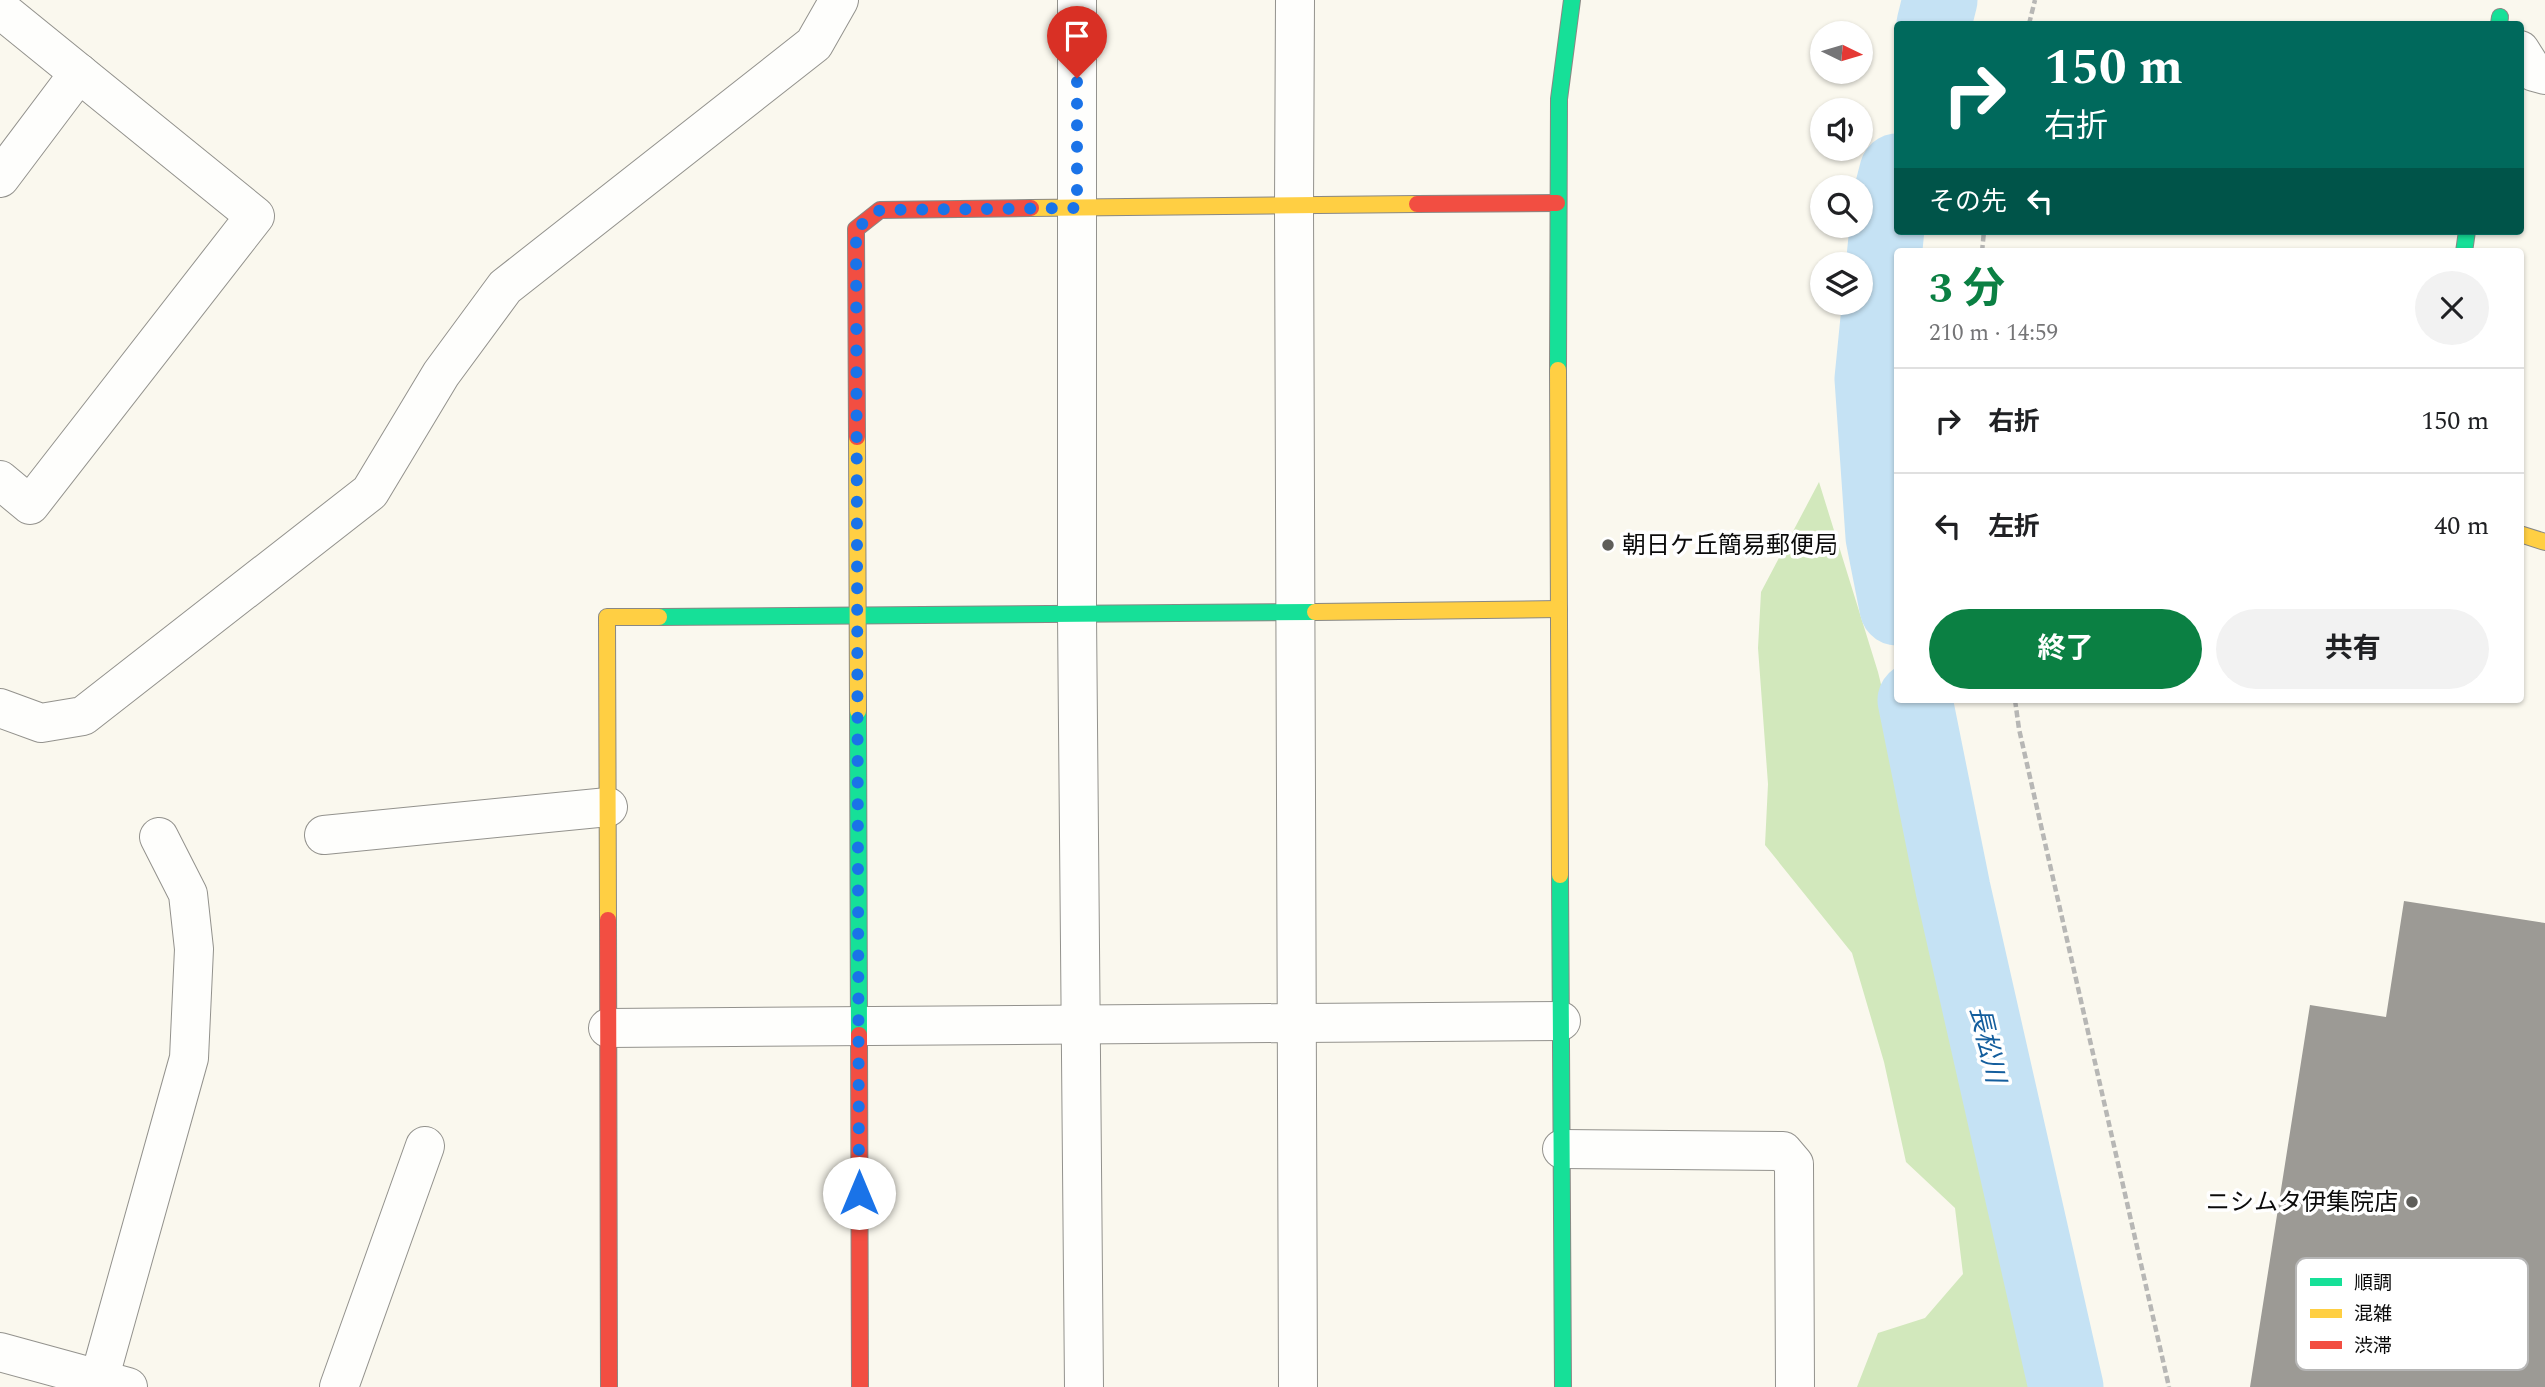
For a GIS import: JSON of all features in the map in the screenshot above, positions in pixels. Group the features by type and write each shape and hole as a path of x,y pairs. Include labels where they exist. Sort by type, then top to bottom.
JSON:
{"street":[{"path":"0,708 41,723 83,716 370,492 441,374 505,287 814,44 839,0"},
{"path":"1077,0 1077,615 1084,1387"},
{"path":"1295,0 1298,1387"},
{"path":"1563,1387 1557,203 1559,99 1572,0"},
{"path":"0,9 255,216 30,505 0,480"},
{"path":"2524,56 2534,72 2545,75"},
{"path":"0,178 79,73"},
{"path":"860,1387 856,229 880,210 1557,203"},
{"path":"2524,535 2545,542"},
{"path":"609,1387 607,617 1559,610"},
{"path":"324,835 608,807"},
{"path":"0,1352 108,1385 189,1058 194,949 188,894 159,837"},
{"path":"608,1028 1561,1021"},
{"path":"339,1387 425,1146"},
{"path":"1562,1149 1783,1151 1794,1164 1795,1387"}],"path":[{"path":"2030,21 2035,0"},
{"path":"2015,703 2022,743 2169,1387"}],"green space":[{"path":"1819,482 1878,672 1944,942 2008,1258 2042,1387 1857,1387 1878,1333 1925,1318 1963,1274 1955,1208 1906,1162 1884,1062 1852,953 1765,845 1768,784 1758,648 1761,592"}],"building":[{"name":"ニシムタ伊集院店","path":"2404,901 2545,923 2545,1387 2250,1387 2310,1005 2386,1017"}],"waterway":[{"name":"長松川","path":"1935,21 1940,0"},
{"name":"長松川","path":"1894,183 1890,198 1872,379 1883,537 1894,593"},
{"name":"長松川","path":"1916,703 1953,889 2066,1387"}],"traffic: fast":[{"path":"1558,370 1559,99 1572,0"},
{"path":"2499,21 2500,17"},
{"path":"2465,248 2466,235"},
{"path":"659,617 1315,612"},
{"path":"858,711 859,1035"},
{"path":"1560,875 1563,1387"}],"traffic: slow":[{"path":"1031,208 1417,204"},
{"path":"1558,370 1560,875"},
{"path":"857,437 858,711"},
{"path":"2524,535 2545,542"},
{"path":"1315,612 1559,609"},
{"path":"608,920 607,617 659,617"}],"traffic: jam":[{"path":"1417,204 1557,203"},
{"path":"857,437 856,229 880,210 1031,208"},
{"path":"608,920 609,1387"},
{"path":"859,1035 860,1387"}],"place":[{"name":"朝日ケ丘簡易郵便局","path":"1608,545"},
{"name":"ニシムタ伊集院店","path":"2412,1202"}],"route":[{"path":"859,1193 856,229 880,210 1077,208 1077,78"}]}
